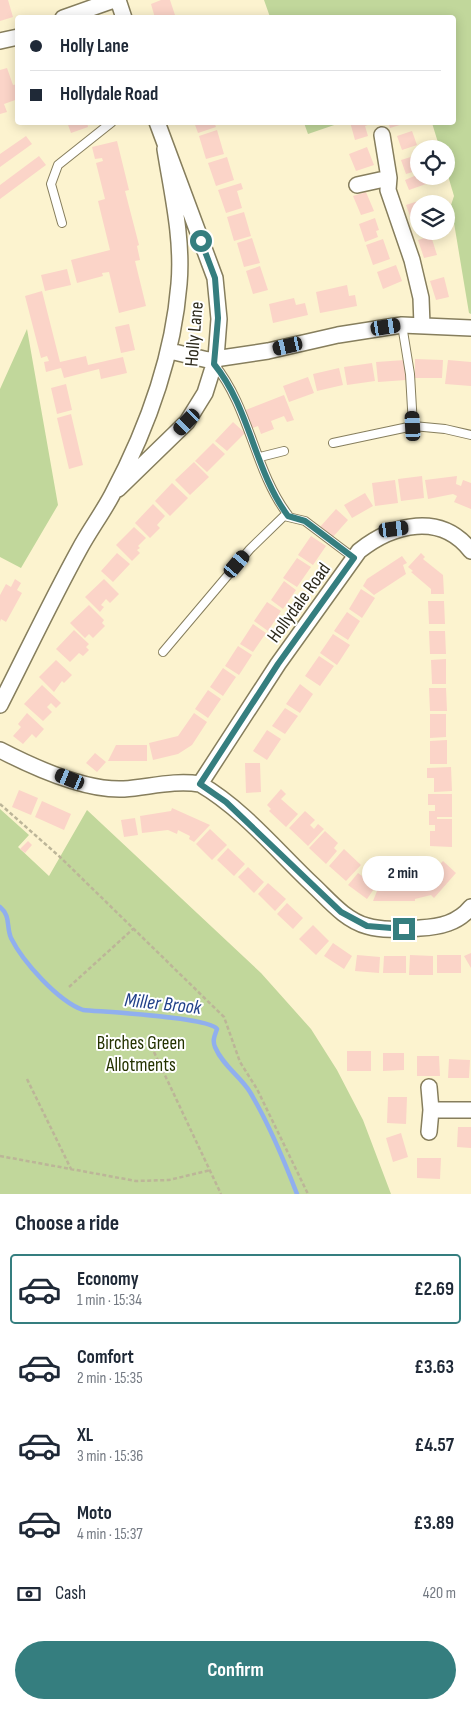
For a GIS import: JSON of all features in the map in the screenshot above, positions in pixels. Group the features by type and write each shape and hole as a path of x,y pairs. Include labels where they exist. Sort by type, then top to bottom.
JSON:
{"street":[{"path":"72,15 114,0"},
{"path":"118,0 123,15"},
{"path":"0,41 15,38"},
{"name":"Holly Lane","path":"112,495 187,422 205,393 215,361 218,318 215,278 165,149 158,125"},
{"path":"382,136 389,178 388,190 412,260 421,298 422,325"},
{"name":"Holly Lane","path":"0,705 79,549 112,495 148,418 164,376 170,350 179,284 180,246 165,149"},
{"path":"357,185 389,178"},
{"path":"170,350 215,361 338,335 402,325 471,328"},
{"name":"Hollydale Road","path":"200,784 278,664 359,551 376,538 394,529 418,526 450,531 463,541 471,551"},
{"path":"0,750 70,779 97,786 122,789 182,781 200,784 226,802 341,912 367,926 390,929 433,927 450,923 465,914 471,907"},
{"path":"429,1087 431,1110 429,1132"},
{"path":"431,1110 471,1110"}],"lane":[{"path":"62,223 52,184 58,165 108,125"},
{"path":"402,325 410,374 413,426"},
{"path":"215,361 232,390 273,492 288,516"},
{"path":"333,443 413,426 446,429 471,435"},
{"path":"260,457 284,451"},
{"path":"163,652 250,549 284,516 305,521 354,558"}],"path":[{"path":"0,804 60,857 224,1017 240,1062 258,1089 308,1194"},
{"path":"70,987 133,929"},
{"path":"154,1052 221,1194"},
{"path":"27,1079 71,1170"},
{"path":"0,1156 71,1170 150,1182 211,1170"}],"green space":[{"path":"264,0 471,0 471,314 469,313 455,229 455,195 451,185 455,185 455,140 437,140 433,125 456,125 456,15 269,15"},
{"path":"305,125 334,125 308,134"},
{"path":"27,329 58,505 21,568 0,557 0,389"},
{"name":"Birches Green Allotments","path":"0,809 29,835 18,847 49,876 87,810 261,973 311,1029 337,1070 363,1120 391,1194 0,1194"}],"building":[{"path":"0,0 8,0 13,17 0,21"},
{"path":"161,0 170,0 175,15 154,15 151,4"},
{"path":"7,68 13,85 15,85 15,100 4,104 7,112 0,114 0,70"},
{"path":"68,125 88,125 88,127 71,133"},
{"path":"195,125 215,125 216,127 198,133"},
{"path":"351,125 368,125 365,126 368,136 355,140"},
{"path":"389,125 400,125 390,128"},
{"path":"217,130 224,154 206,159 199,136"},
{"path":"412,131 415,140 410,140 410,147 402,150 397,136"},
{"path":"26,136 32,144 0,167 0,154"},
{"path":"117,141 129,190 125,191 139,245 137,246 140,260 135,261 146,306 119,313 109,272 102,273 103,276 77,283 71,260 110,250 98,201 105,199 96,163 103,161 102,158 95,159 92,147"},
{"path":"367,147 374,165 356,171 349,154"},
{"path":"39,156 46,165 0,199 0,185"},
{"path":"227,157 234,180 216,186 208,163"},
{"path":"410,157 410,173 406,174 401,160"},
{"path":"410,178 410,185 423,185 409,190 405,180"},
{"path":"241,183 243,189 237,191 242,208 226,213 218,190"},
{"path":"366,192 374,211 361,215 353,196"},
{"path":"410,204 410,216 406,205"},
{"path":"244,212 251,236 234,241 227,217"},
{"path":"375,218 379,230 376,231 378,237 365,242 359,224"},
{"path":"252,238 260,263 244,267 237,243"},
{"path":"383,239 390,259 373,265 366,245"},
{"path":"418,240 432,240 437,255 424,258"},
{"path":"396,265 402,281 383,289 377,272"},
{"path":"260,266 268,290 253,294 246,271"},
{"path":"67,269 71,285 45,291 41,275"},
{"path":"444,277 449,297 436,300 430,281"},
{"path":"347,285 349,296 355,295 357,306 320,313 316,292"},
{"path":"42,291 60,362 86,356 88,365 123,357 127,373 101,379 99,369 64,378 61,368 46,372 44,362 49,361 47,356 41,358 25,296"},
{"path":"294,298 296,305 305,303 308,315 273,323 269,304"},
{"path":"129,324 135,350 121,353 115,327"},
{"path":"415,359 443,360 442,378 415,378"},
{"path":"405,360 406,380 378,382 376,362"},
{"path":"448,360 471,362 471,386 445,384"},
{"path":"372,363 375,381 347,385 344,367"},
{"path":"339,368 343,385 317,391 313,374"},
{"path":"308,377 314,393 289,402 283,386"},
{"path":"66,384 72,410 57,414 51,388"},
{"path":"284,395 294,420 287,422 284,416 271,421 274,429 261,434 258,426 250,429 243,411"},
{"path":"71,414 83,465 69,469 57,418"},
{"path":"233,422 245,433 227,451 215,441"},
{"path":"213,443 225,454 207,472 195,461"},
{"path":"194,462 209,477 190,495 175,480"},
{"path":"422,476 424,498 401,501 398,479"},
{"path":"457,476 456,484 461,486 463,480 471,483 471,509 454,502 457,496 453,494 428,499 425,480"},
{"path":"395,480 398,503 375,506 372,483"},
{"path":"172,483 188,498 170,516 155,501"},
{"path":"365,493 373,506 352,518 344,505"},
{"path":"153,504 165,516 157,525 160,528 150,538 135,523"},
{"path":"336,509 348,520 332,538 320,527"},
{"path":"134,527 146,538 138,546 140,548 137,550 140,553 132,561 116,545"},
{"path":"311,536 326,546 313,565 298,555"},
{"path":"117,553 130,564 113,582 101,571"},
{"path":"421,553 425,557 423,559 443,575 444,594 431,594 431,589 411,572 413,571 408,567"},
{"path":"402,556 407,563 403,565 406,574 374,595 363,586 367,579"},
{"path":"297,558 311,567 297,587 283,578"},
{"path":"15,579 21,583 17,590 22,593 6,622 1,619 0,622 0,595 6,584 11,587"},
{"path":"104,579 119,594 110,603 106,599 101,605 104,607 100,612 85,597"},
{"path":"284,581 296,590 283,609 271,600"},
{"path":"361,589 375,598 362,618 349,609"},
{"path":"428,601 444,601 445,624 429,624"},
{"path":"267,602 281,611 268,631 254,621"},
{"path":"89,605 104,620 102,623 105,626 93,638 89,634 85,638 70,623"},
{"path":"347,612 360,621 348,640 334,631"},
{"path":"253,624 266,633 253,652 240,644"},
{"path":"74,630 89,644 86,647 89,650 83,656 79,653 70,662 56,649"},
{"path":"429,631 445,631 446,654 430,654"},
{"path":"333,634 350,645 337,665 320,653"},
{"path":"238,646 252,655 239,675 225,666"},
{"path":"319,656 334,666 320,686 305,676"},
{"path":"446,659 446,684 432,684 431,660"},
{"path":"56,660 72,675 64,683 62,681 54,692 39,677"},
{"path":"223,668 236,677 223,696 210,687"},
{"path":"300,684 313,694 300,713 286,704"},
{"path":"42,685 61,703 56,708 51,703 47,707 52,712 43,721 24,704"},
{"path":"429,688 446,688 447,711 430,711"},
{"path":"208,690 221,699 208,718 195,709"},
{"path":"285,708 298,716 285,734 272,726"},
{"path":"27,713 44,729 36,738 32,734 23,744 13,736 21,727 18,724"},
{"path":"194,713 207,722 192,745 178,754 153,760 149,743 178,736"},
{"path":"430,714 446,714 446,737 430,738"},
{"path":"267,730 281,739 267,760 253,751"},
{"path":"447,740 447,764 430,764 430,741"},
{"path":"116,745 147,745 147,761 108,761"},
{"path":"95,753 106,762 97,772 86,763"},
{"path":"245,763 260,763 261,792 246,793"},
{"path":"451,767 452,791 434,792 434,778 427,778 427,768"},
{"path":"281,789 286,794 281,799 298,814 286,827 269,811 271,809 267,805"},
{"path":"19,790 38,798 31,815 12,807"},
{"path":"428,794 452,794 452,817 437,817 437,819 452,819 452,847 430,846 430,831 435,831 435,825 429,825 429,811 435,811 435,805 428,805"},
{"path":"42,801 71,814 64,830 35,817"},
{"path":"172,808 210,825 194,842 189,839 190,836 178,830 177,834 168,830 142,833 140,816 171,811"},
{"path":"305,811 315,820 310,825 314,829 318,824 324,829 308,846 289,828"},
{"path":"135,818 138,835 124,837 121,820"},
{"path":"210,829 227,845 212,860 196,844"},
{"path":"325,831 338,843 334,848 337,851 326,864 309,848"},
{"path":"28,841 32,845 25,853 20,849"},
{"path":"228,848 245,864 234,876 217,860"},
{"path":"344,849 361,865 346,881 329,866"},
{"path":"443,861 456,873 434,898 431,895 415,899 415,901 373,901 379,886 411,885 415,880 420,885"},
{"path":"248,867 264,882 254,893 238,877"},
{"path":"358,873 376,886 367,899 348,885"},
{"path":"268,883 286,899 275,911 258,894"},
{"path":"287,903 303,918 293,929 277,914"},
{"path":"313,925 329,941 316,955 299,939"},
{"path":"333,943 352,956 344,969 324,956"},
{"path":"471,953 471,968 464,956"},
{"path":"357,955 380,957 379,973 355,971"},
{"path":"410,955 433,956 433,975 409,975"},
{"path":"437,955 461,955 461,973 437,973"},
{"path":"384,956 406,956 406,973 383,973"},
{"path":"347,1051 371,1051 371,1071 347,1071"},
{"path":"383,1053 404,1053 404,1070 383,1071"},
{"path":"417,1056 439,1056 440,1076 417,1076"},
{"path":"449,1059 470,1060 469,1078 448,1078"},
{"path":"388,1097 407,1097 406,1124 387,1123"},
{"path":"458,1127 471,1127 471,1148 457,1147"},
{"path":"401,1133 408,1157 393,1162 386,1138"},
{"path":"417,1158 441,1158 440,1179 417,1178"}],"waterway":[{"name":"Miller Brook","path":"0,907 6,914 11,938 32,969 52,990 73,1005 83,1010 196,1021 217,1029 214,1044 218,1054 246,1086 257,1104 276,1142 297,1194"}],"route":[{"path":"201,241 215,278 218,318 214,364 232,390 273,492 288,516 290,515 305,521 354,558 278,664 200,784 213,791 226,802 341,912 367,926 404,929"}]}
